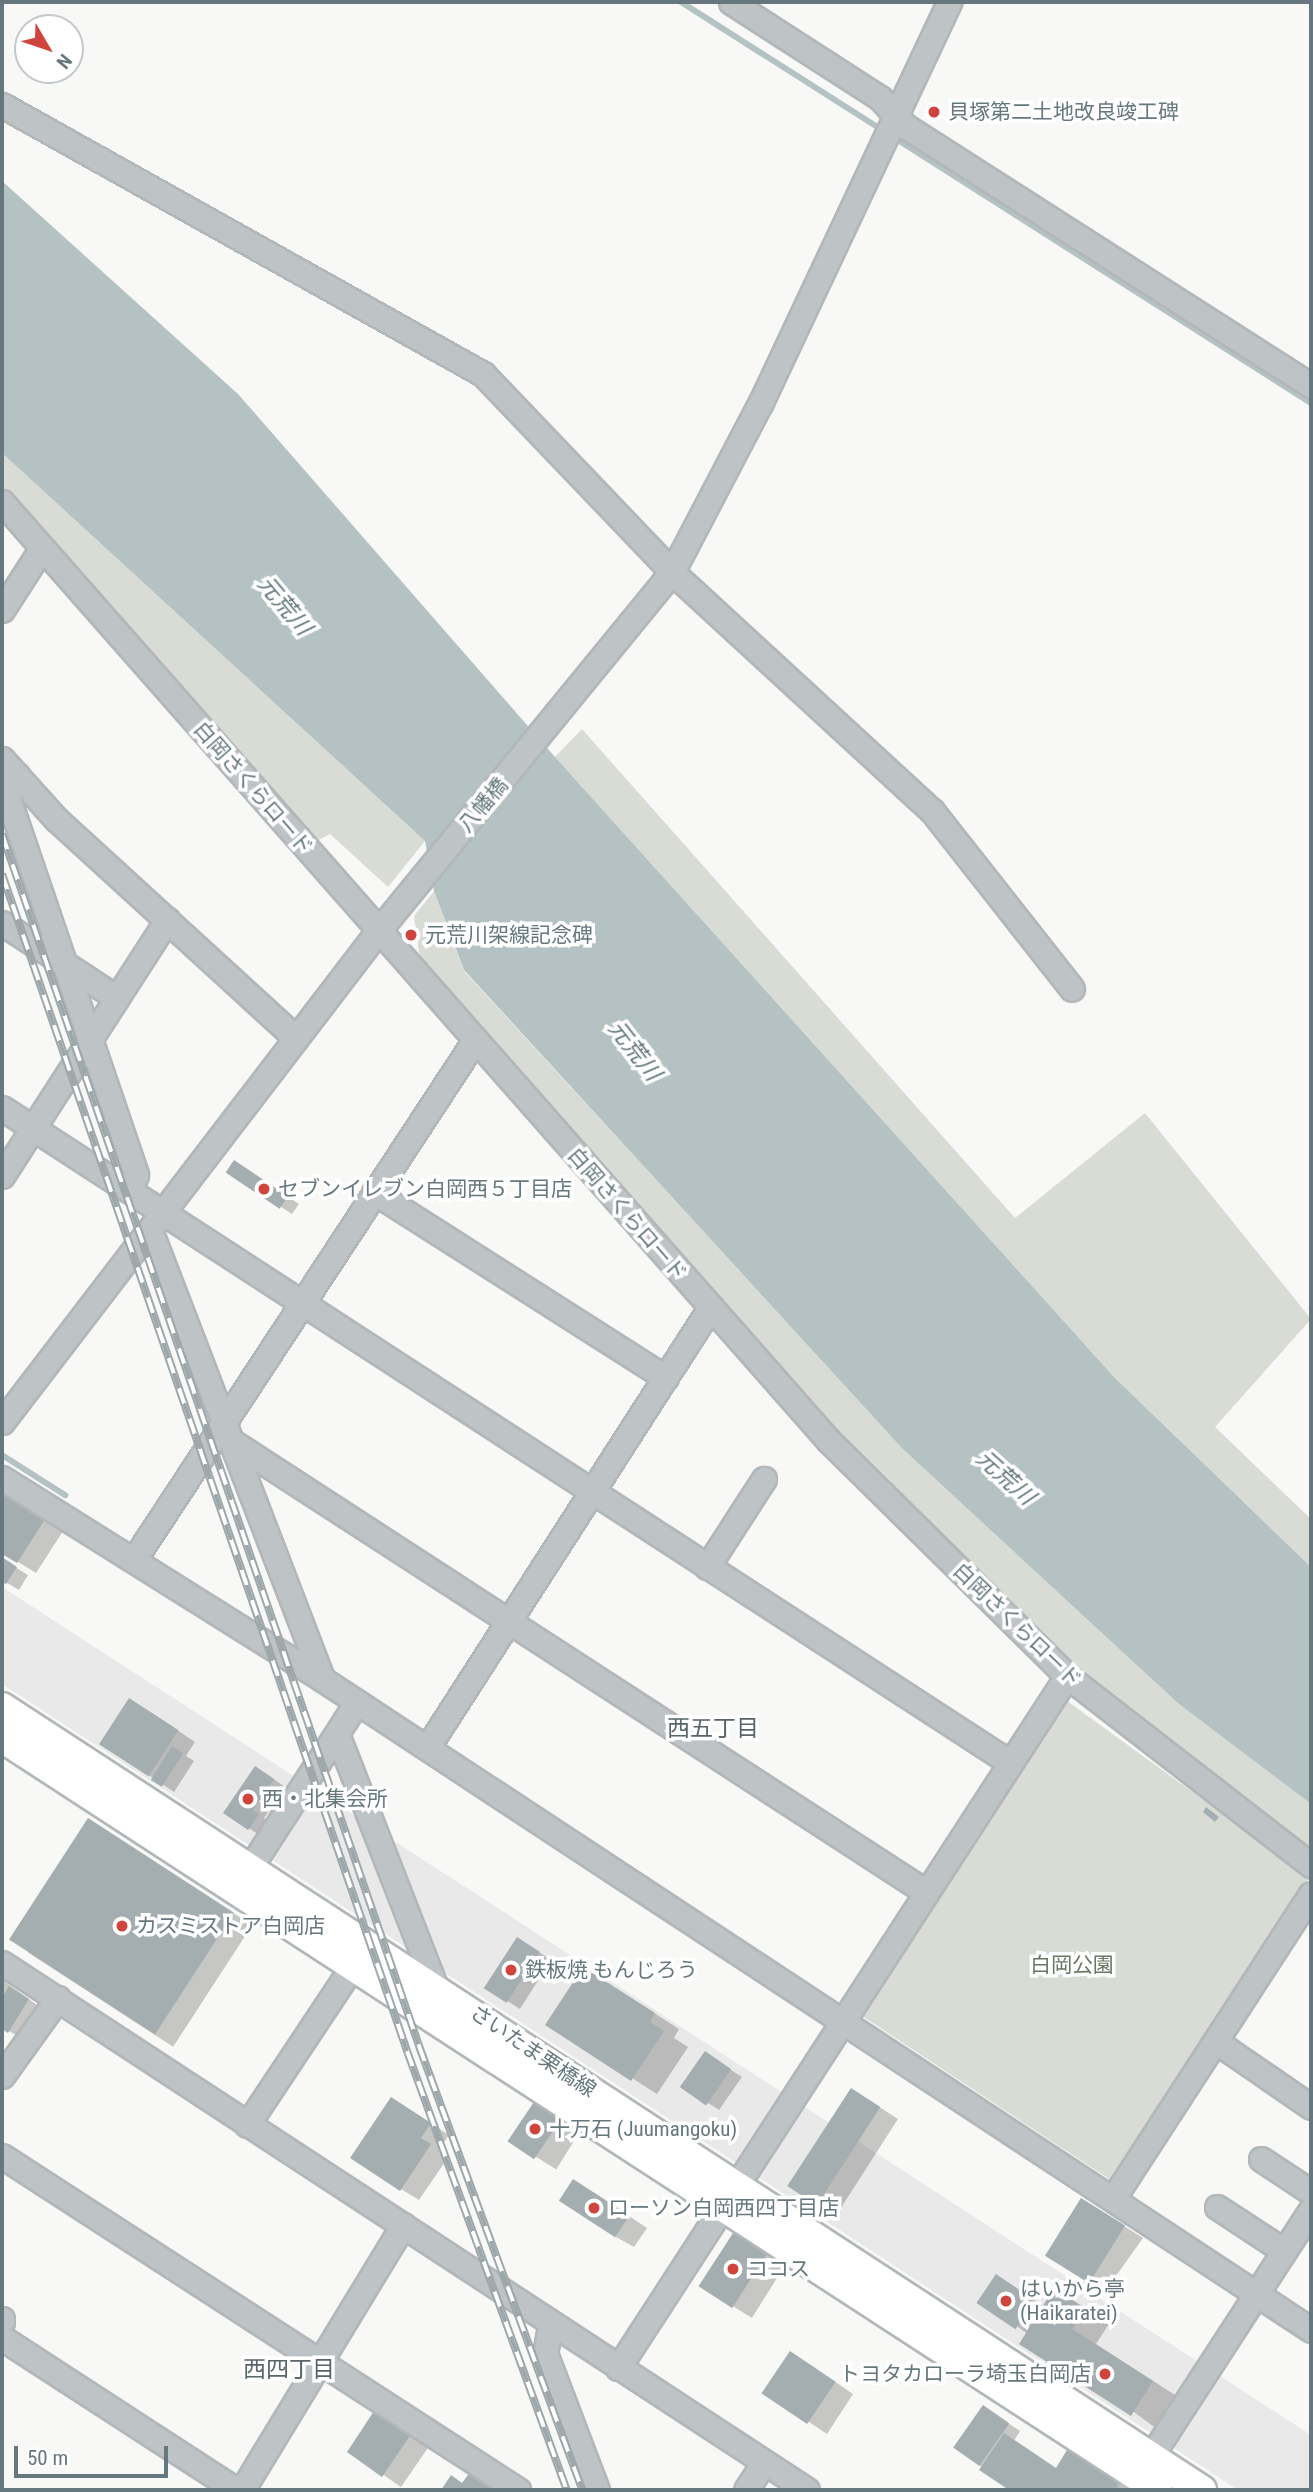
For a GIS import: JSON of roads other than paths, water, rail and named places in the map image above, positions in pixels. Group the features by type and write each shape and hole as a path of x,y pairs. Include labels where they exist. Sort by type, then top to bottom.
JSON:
{"main road":[{"name":"さいたま栗橋線","path":"2,1707 435,1984 731,2198 1144,2479 1202,2490"},
{"name":"さいたま栗橋線","path":"2,1738 354,1964 731,2198"}],"street":[{"path":"732,2 895,113 905,126 1311,386"},
{"name":"八幡橋","path":"2,1422 379,930 555,719 672,572 761,402 948,2"},
{"path":"2,105 483,374 672,572 932,811 1072,989"},
{"name":"白岡さくらロード","path":"2,502 710,1308 830,1440 1067,1676 1311,1866"},
{"path":"2,610 42,548"},
{"path":"9,767 296,1038"},
{"path":"9,767 7,795 136,1175 130,1191"},
{"path":"2,1175 167,919"},
{"path":"2,923 117,998"},
{"path":"135,1559 227,1431 301,1304 475,1040"},
{"path":"2,1108 130,1191 157,1222 301,1304 1009,1762"},
{"path":"374,1192 666,1378"},
{"path":"157,1222 227,1431 322,1679"},
{"path":"427,1748 710,1308"},
{"path":"227,1431 507,1622 926,1892"},
{"path":"2,1478 135,1559 322,1679 840,2022 1114,2197 1311,2330"},
{"path":"707,1567 764,1479"},
{"path":"618,2368 731,2198 840,2022 1067,1676"},
{"path":"251,1866 357,1702"},
{"path":"337,1734 435,1984"},
{"path":"1114,2197 1218,2043 1311,1894"},
{"path":"2,1963 403,2225 550,2326 807,2490"},
{"path":"247,2125 354,1964"},
{"path":"2,2077 58,1998"},
{"path":"1218,2043 1311,2107"},
{"path":"2,2156 322,2358 518,2490"},
{"path":"1261,2159 1311,2192"},
{"path":"1217,2207 1284,2251"},
{"path":"1144,2479 1256,2294 1311,2210"},
{"path":"242,2490 403,2225"},
{"path":"550,2326 545,2353 597,2490"},
{"path":"2,2338 236,2490"},
{"path":"746,2490 764,2462"}],"water":[{"name":"元荒川","path":"2,181 238,394 555,757 1115,1378 1311,1567 1311,1804 1180,1705 902,1448 464,970 434,891 425,841 2,453"}],"waterway":[{"path":"681,2 1311,403"},
{"path":"2,1455 65,1495"}],"railway":[{"path":"2,834 419,2046 582,2490"},
{"path":"2,874 407,2051 567,2490"}],"place":[{"name":"貝塚第二土地改良竣工碑","path":"934,112"},
{"name":"元荒川架線記念碑","path":"411,935"},
{"name":"セブンイレブン白岡西５丁目店","path":"264,1189"},
{"name":"西・北集会所","path":"248,1799"},
{"name":"カスミストア白岡店","path":"122,1926"},
{"name":"鉄板焼 もんじろう","path":"511,1970"},
{"name":"十万石 (Juumangoku)","path":"535,2129"},
{"name":"ローソン白岡西四丁目店","path":"594,2208"},
{"name":"ココス","path":"733,2269"},
{"name":"はいから亭 (Haikaratei)","path":"1006,2301"},
{"name":"トヨタカローラ埼玉白岡店","path":"1105,2374"}],"district":[{"name":"西五丁目","path":"713,1729"},
{"name":"西四丁目","path":"289,2370"}],"park label":[{"name":"白岡公園","path":"1072,1965"}]}
